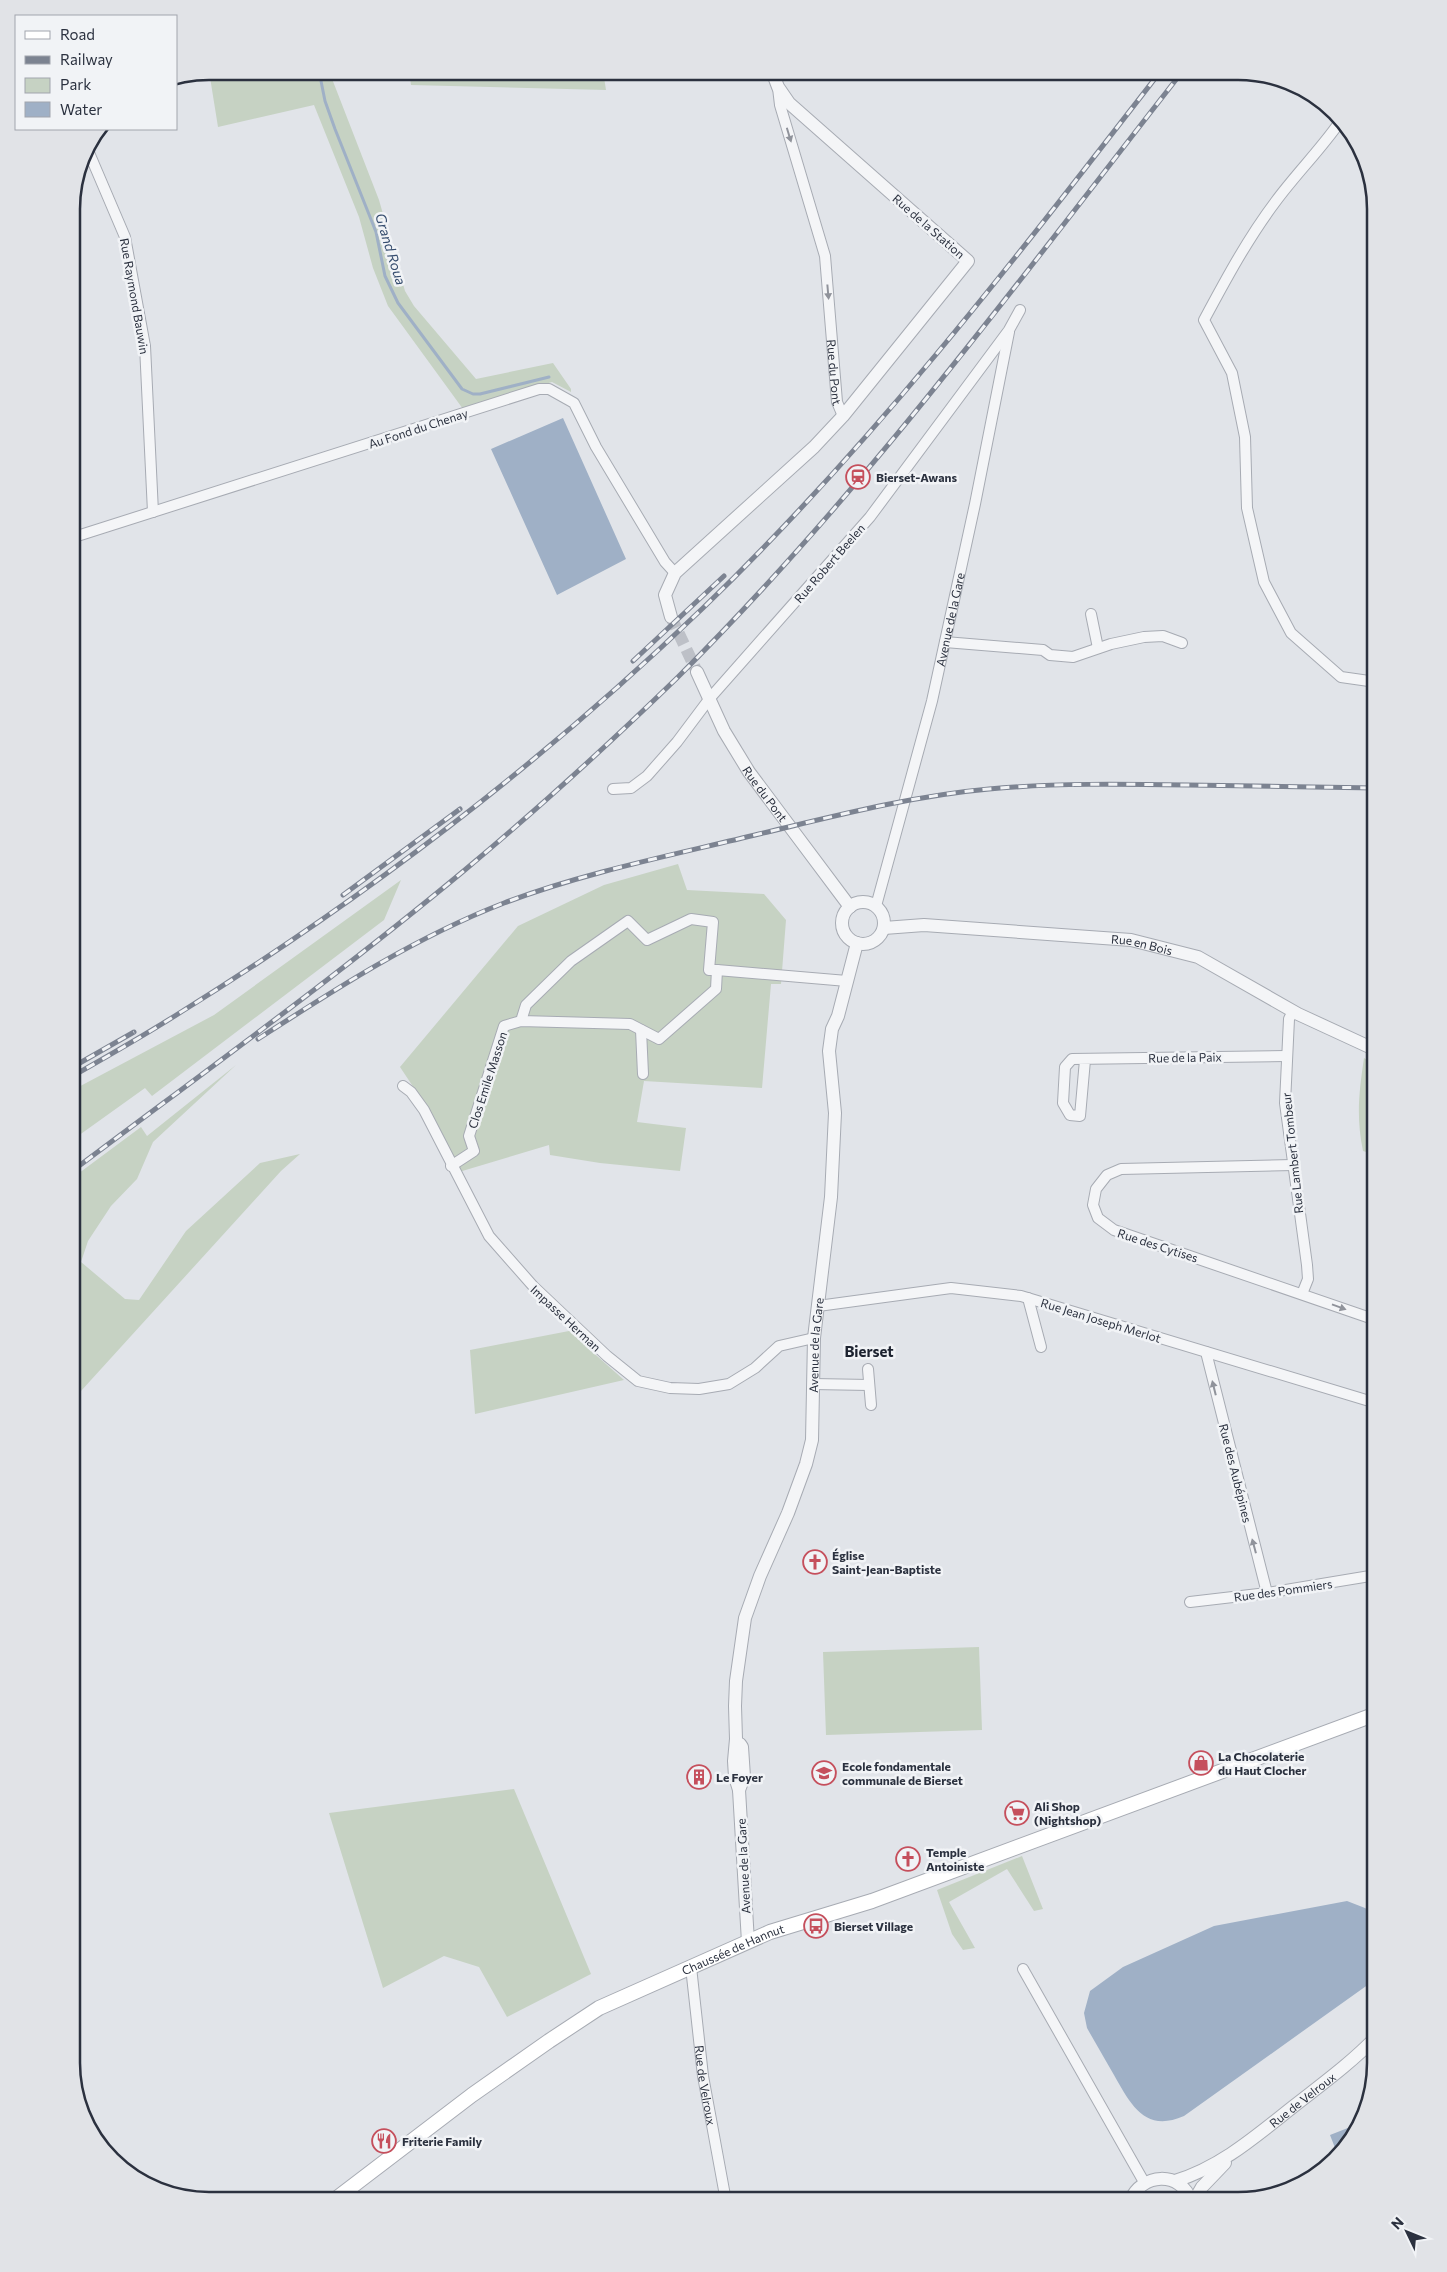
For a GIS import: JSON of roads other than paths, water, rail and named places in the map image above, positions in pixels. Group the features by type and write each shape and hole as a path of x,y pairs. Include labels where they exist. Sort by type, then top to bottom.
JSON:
{"main road":[{"name":"Chaussée de Hannut","path":"344,2192 457,2106 549,2040 599,2008 770,1932 872,1901 1367,1717"}],"street":[{"name":"Rue de la Station","path":"775,80 789,103 968,261 843,416"},
{"name":"Rue du Pont","path":"671,617 665,595 675,573 814,447 843,416 837,402 825,256 780,105 778,87"},
{"path":"1337,127 1277,200 1234,264 1204,320 1232,373 1245,437 1247,508 1264,582 1291,633 1342,677 1367,681"},
{"name":"Rue Raymond Bauwin","path":"91,157 125,237 145,346 153,512"},
{"name":"Rue Robert Beelen","path":"613,789 631,788 647,776 677,742 710,698 870,516 1009,330 1020,310"},
{"name":"Avenue de la Gare","path":"876,906 925,729 945,642 1009,330"},
{"name":"Au Fond du Chenay","path":"80,535 539,389 549,389 574,403 596,447 625,496 665,562 675,573"},
{"path":"1091,614 1098,648"},
{"path":"945,642 1043,650 1050,655 1063,657 1073,657 1098,648 1144,637 1163,636 1182,643"},
{"name":"Rue du Pont","path":"696,672 710,698 724,731 749,772 850,907"},
{"path":"861,902 876,906 883,916 884,928 879,937 871,942 858,943 846,934 843,927 845,913 850,907 861,902"},
{"name":"Clos Emile Masson","path":"451,1166 474,1151 469,1136 504,1026 520,1022 630,1024 659,1039 716,989 717,970 710,970 712,922 691,919 647,940 628,921 570,961 526,1005 520,1022"},
{"name":"Rue en Bois","path":"884,928 924,925 1131,940 1198,956 1293,1011 1367,1046"},
{"name":"Avenue de la Gare","path":"748,1942 739,1790 734,1769 736,1680 745,1618 760,1576 788,1513 806,1464 812,1440 814,1338 831,1197 835,1112 829,1051 832,1029 858,943"},
{"path":"717,970 847,981"},
{"name":"Rue Lambert Tombeur","path":"1293,1011 1289,1019 1285,1103 1308,1279 1302,1294"},
{"path":"641,1030 644,1074"},
{"name":"Rue de la Paix","path":"1085,1060 1080,1116 1070,1116 1063,1103 1065,1067 1072,1059 1085,1060 1093,1057 1286,1056"},
{"name":"Impasse Herman","path":"403,1086 411,1092 424,1110 451,1166 489,1236 533,1286 607,1356 638,1381 670,1388 699,1388 730,1384 755,1368 779,1346 814,1338"},
{"name":"Rue des Cytises","path":"1293,1165 1122,1169 1107,1175 1096,1188 1093,1206 1098,1218 1114,1230 1367,1317"},
{"name":"Rue Jean Joseph Merlot","path":"818,1306 952,1288 1028,1298 1367,1401"},
{"path":"1028,1298 1041,1347"},
{"name":"Rue des Aubépines","path":"1206,1352 1267,1593"},
{"path":"868,1369 871,1405"},
{"path":"813,1384 869,1385"},
{"name":"Rue des Pommiers","path":"1190,1602 1267,1593 1367,1576"},
{"name":"Rue de Velroux","path":"691,1967 703,2076 724,2192"},
{"path":"1022,1969 1144,2182"},
{"name":"Rue de Velroux","path":"1174,2181 1194,2175 1227,2158 1334,2076 1367,2045"},
{"name":"Rue de Velroux","path":"1198,2192 1227,2158"},
{"path":"1134,2192 1144,2182 1154,2178 1174,2181 1183,2187 1186,2192"}],"water":[{"path":"563,418 626,559 557,595 491,449"},
{"path":"1347,1901 1367,1909 1367,1985 1184,2116 1159,2121 1149,2118 1133,2106 1087,2028 1084,2013 1090,1991 1123,1967 1214,1926"},
{"path":"1350,2127 1335,2148 1330,2135"}],"waterway":[{"name":"Grand Roua","path":"321,80 325,101 335,129 376,232 385,276 398,303 462,389 473,394 480,394 549,377"}],"tunnel":[{"path":"671,617 697,672"}],"railway":[{"path":"80,1072 154,1029 251,968 386,874 517,772 643,665 766,546 884,415 997,280 1154,80"},
{"path":"80,1165 271,1023 418,908 547,799 677,678 746,607 876,459 1000,306 1176,80"},
{"path":"633,661 724,576"},
{"path":"258,1039 347,983 408,948 440,931 504,903 598,873 845,814 931,796 989,789 1039,786 1138,784 1367,788"},
{"path":"343,895 460,809"},
{"path":"80,1063 134,1032"}],"place":[{"name":"Bierset-Awans","path":"858,477"},
{"name":"Église Saint-Jean-Baptiste","path":"815,1562"},
{"name":"La Chocolaterie du Haut Clocher","path":"1201,1763"},
{"name":"Ecole fondamentale communale de Bierset","path":"824,1773"},
{"name":"Le Foyer","path":"699,1777"},
{"name":"Ali Shop (Nightshop)","path":"1017,1813"},
{"name":"Temple Antoiniste","path":"908,1859"},
{"name":"Bierset Village","path":"816,1926"},
{"name":"Friterie Family","path":"384,2141"}],"district":[{"name":"Bierset","path":"869,1351"}]}
